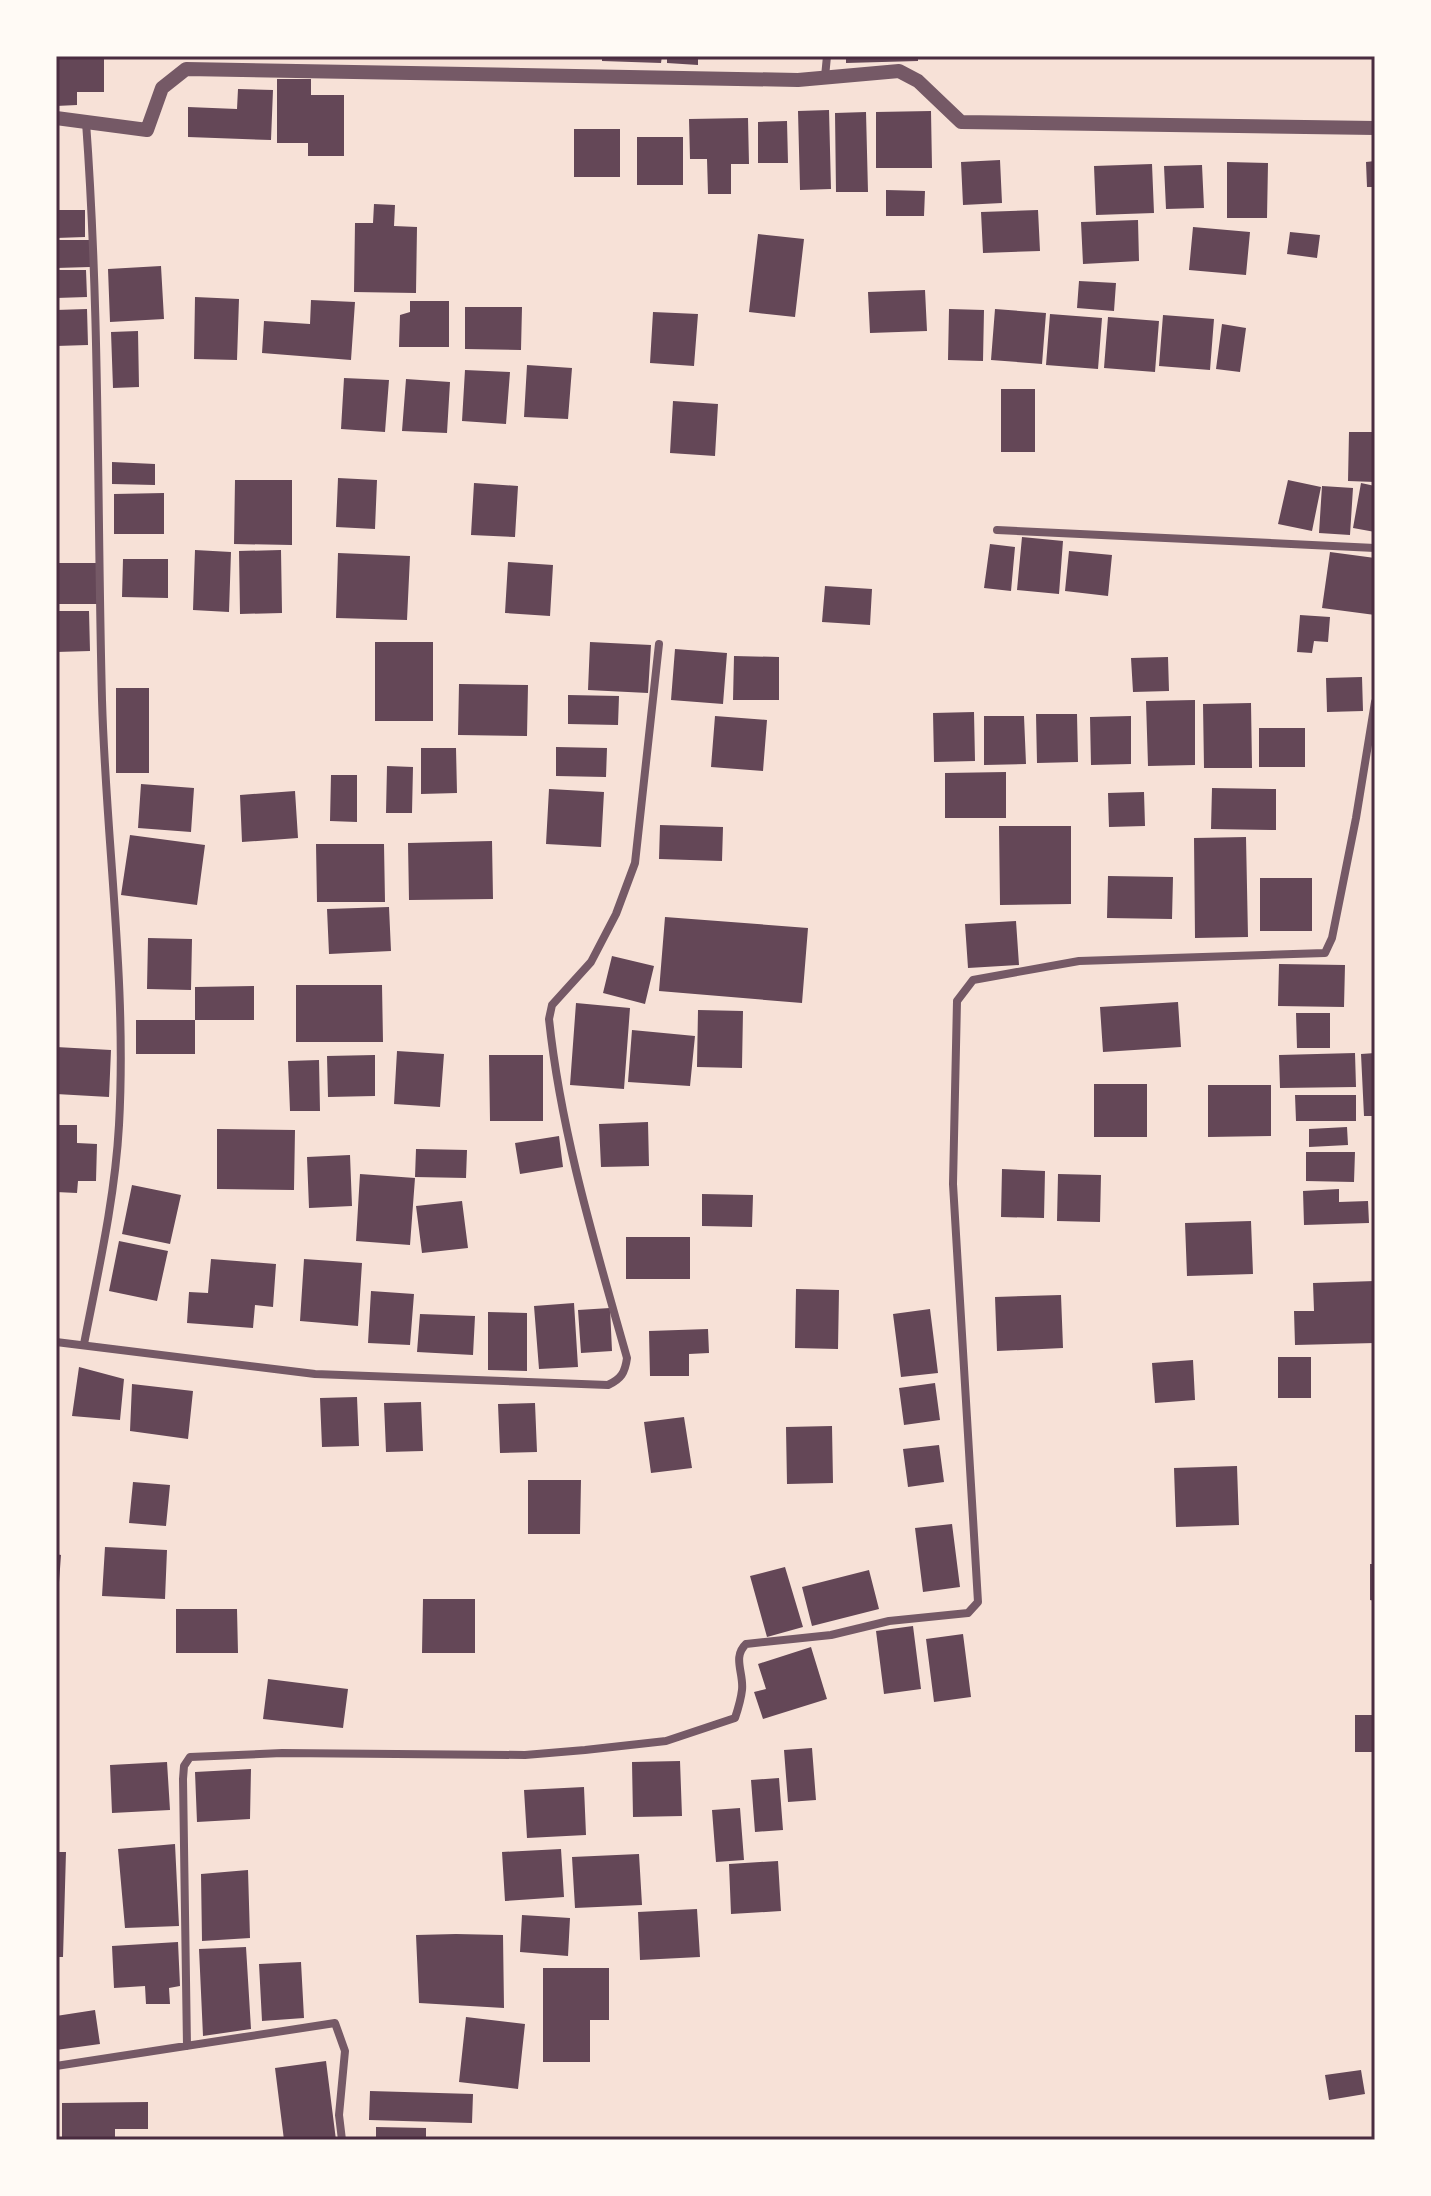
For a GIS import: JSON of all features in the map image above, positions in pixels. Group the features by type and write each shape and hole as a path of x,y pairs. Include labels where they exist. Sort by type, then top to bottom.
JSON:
{"street":[{"path":"825,77 827,56"},
{"path":"56,118 147,130 162,88 186,69 766,79 899,71 918,81 961,122 1375,128"},
{"path":"84,1344 118,1148 120,1099 119,967 104,764 95,247 86,122"},
{"path":"997,530 1375,548"},
{"path":"56,1342 315,1374 608,1385 625,1372 627,1358 589,1225 549,1019 552,1005 591,962 616,914 635,863 659,644"},
{"path":"187,2046 183,1779 184,1766 190,1757 282,1753 525,1755 666,1741 735,1718 742,1687 738,1657 740,1649 746,1644 831,1635 889,1621 968,1613 978,1602 953,1184 957,1001 973,980 1079,961 1325,953 1335,926 1375,702"},
{"path":"56,2066 335,2023 345,2051 339,2115 342,2140"}],"building":[{"path":"56,56 104,56 104,92 77,92 77,105 56,106"},
{"path":"602,56 662,56 661,63 602,61"},
{"path":"667,56 698,56 698,65 667,63"},
{"path":"846,56 918,56 918,61 846,63"},
{"path":"277,79 311,79 311,95 344,95 344,156 308,156 308,143 277,143"},
{"path":"238,89 273,90 271,140 188,137 188,107 237,109"},
{"path":"829,110 831,189 800,190 798,111"},
{"path":"931,111 932,168 876,168 876,112"},
{"path":"866,112 868,192 836,192 835,113"},
{"path":"748,118 749,164 731,164 731,194 708,194 707,159 690,159 689,119"},
{"path":"787,121 788,163 758,163 758,122"},
{"path":"574,129 620,129 620,177 574,177"},
{"path":"637,137 683,137 683,185 637,185"},
{"path":"1000,160 1002,203 963,205 961,162"},
{"path":"1375,161 1375,187 1367,187 1366,162"},
{"path":"1227,162 1268,163 1267,218 1227,218"},
{"path":"1152,164 1154,213 1096,215 1094,166"},
{"path":"1202,165 1204,208 1166,209 1164,166"},
{"path":"886,190 925,191 924,216 886,216"},
{"path":"374,204 395,205 394,226 417,227 416,293 354,292 355,223 373,223"},
{"path":"56,210 85,210 85,237 56,238"},
{"path":"1038,210 1040,251 983,253 981,212"},
{"path":"1138,220 1139,261 1083,264 1081,222"},
{"path":"1193,227 1250,232 1246,275 1189,270"},
{"path":"1290,232 1320,235 1317,258 1287,254"},
{"path":"758,234 804,239 795,317 749,312"},
{"path":"56,240 90,240 90,267 56,268"},
{"path":"161,266 164,319 110,322 108,269"},
{"path":"56,270 86,270 87,297 56,298"},
{"path":"1079,281 1116,283 1114,311 1077,308"},
{"path":"925,290 927,331 870,333 868,292"},
{"path":"195,297 239,299 237,360 194,359"},
{"path":"311,300 355,302 351,360 262,353 264,321 310,324"},
{"path":"410,301 449,301 449,347 399,347 400,315 410,312"},
{"path":"465,307 522,307 521,350 465,349"},
{"path":"87,309 88,345 56,346 56,310"},
{"path":"949,309 984,310 983,361 948,360"},
{"path":"995,309 1046,313 1042,364 991,360"},
{"path":"653,312 698,314 694,366 650,363"},
{"path":"1050,314 1102,318 1098,369 1046,365"},
{"path":"1163,315 1214,319 1210,370 1159,366"},
{"path":"1108,317 1159,321 1155,372 1104,368"},
{"path":"1222,324 1246,328 1240,372 1216,369"},
{"path":"138,331 139,387 113,388 111,332"},
{"path":"527,365 572,368 568,419 524,417"},
{"path":"465,370 510,372 506,424 462,421"},
{"path":"344,378 389,380 385,432 341,429"},
{"path":"406,379 450,382 447,433 402,431"},
{"path":"1001,389 1035,389 1035,452 1001,452"},
{"path":"673,401 718,404 715,456 670,453"},
{"path":"1349,432 1375,432 1375,482 1348,481"},
{"path":"112,462 155,464 155,485 112,484"},
{"path":"338,478 377,480 375,529 336,527"},
{"path":"235,480 292,480 292,545 234,544"},
{"path":"1288,480 1321,487 1312,531 1278,524"},
{"path":"474,483 518,486 515,537 471,535"},
{"path":"1361,483 1375,486 1375,532 1353,528"},
{"path":"1322,486 1353,488 1350,535 1319,533"},
{"path":"164,493 164,534 114,534 114,494"},
{"path":"1022,537 1063,541 1059,594 1017,590"},
{"path":"990,544 1015,547 1011,591 984,588"},
{"path":"195,550 231,552 229,612 193,610"},
{"path":"281,550 282,613 240,614 239,551"},
{"path":"1069,551 1112,555 1108,596 1065,591"},
{"path":"1330,552 1375,558 1375,615 1322,608"},
{"path":"338,553 410,556 407,620 336,618"},
{"path":"123,559 168,559 168,598 122,597"},
{"path":"508,562 553,565 550,616 505,613"},
{"path":"56,563 97,563 97,604 56,604"},
{"path":"825,586 872,589 870,625 822,622"},
{"path":"56,611 89,611 90,651 56,652"},
{"path":"1300,615 1330,617 1328,642 1314,641 1312,653 1297,652"},
{"path":"375,642 433,642 433,721 375,721"},
{"path":"590,642 651,645 648,693 588,690"},
{"path":"675,649 727,653 723,704 671,700"},
{"path":"734,656 779,657 779,700 733,700"},
{"path":"1168,657 1169,691 1133,692 1131,658"},
{"path":"1362,677 1363,711 1327,712 1326,678"},
{"path":"459,684 528,685 527,736 458,735"},
{"path":"116,688 149,688 149,773 116,773"},
{"path":"568,695 619,696 618,725 568,724"},
{"path":"1195,700 1195,765 1148,766 1146,701"},
{"path":"1251,703 1252,768 1204,768 1203,704"},
{"path":"974,712 975,761 934,762 933,713"},
{"path":"1036,714 1077,714 1078,762 1037,763"},
{"path":"715,716 767,720 763,771 711,767"},
{"path":"984,716 1024,716 1026,764 984,765"},
{"path":"1131,716 1131,764 1091,765 1090,717"},
{"path":"1259,728 1305,728 1305,767 1259,767"},
{"path":"556,747 607,748 606,777 556,776"},
{"path":"421,748 456,748 457,793 421,794"},
{"path":"387,766 413,767 412,813 386,813"},
{"path":"1006,772 1006,818 945,818 945,773"},
{"path":"331,775 357,775 357,822 330,821"},
{"path":"141,784 194,788 191,832 138,828"},
{"path":"1212,788 1276,789 1276,830 1211,829"},
{"path":"549,789 604,792 601,847 546,844"},
{"path":"295,791 298,838 242,842 240,795"},
{"path":"1144,792 1145,826 1109,827 1108,793"},
{"path":"660,825 723,827 722,861 659,859"},
{"path":"999,826 1071,826 1071,904 1000,905"},
{"path":"130,835 205,845 197,905 121,895"},
{"path":"1246,837 1248,937 1195,938 1194,838"},
{"path":"492,841 493,899 409,900 408,843"},
{"path":"316,844 384,844 385,902 317,902"},
{"path":"1108,876 1173,877 1172,919 1107,918"},
{"path":"1260,878 1312,878 1312,931 1260,931"},
{"path":"389,907 391,951 329,954 327,909"},
{"path":"665,917 808,928 802,1003 659,991"},
{"path":"1016,921 1019,965 968,968 965,924"},
{"path":"148,938 192,939 191,990 147,989"},
{"path":"612,956 654,966 645,1004 603,993"},
{"path":"1279,964 1345,965 1344,1007 1278,1006"},
{"path":"296,985 382,985 383,1042 296,1042"},
{"path":"254,986 254,1020 195,1020 195,987"},
{"path":"1178,1002 1181,1047 1103,1052 1100,1007"},
{"path":"576,1003 630,1008 624,1089 570,1085"},
{"path":"698,1010 743,1011 742,1068 697,1067"},
{"path":"1296,1013 1330,1013 1330,1048 1297,1048"},
{"path":"136,1020 195,1020 195,1054 136,1054"},
{"path":"632,1030 695,1036 690,1086 628,1082"},
{"path":"56,1047 111,1050 109,1097 56,1094"},
{"path":"397,1051 444,1054 440,1107 394,1104"},
{"path":"1355,1053 1356,1087 1280,1088 1279,1055"},
{"path":"1375,1053 1375,1116 1364,1116 1361,1054"},
{"path":"375,1055 375,1096 328,1097 327,1056"},
{"path":"489,1055 543,1055 543,1121 490,1121"},
{"path":"319,1060 320,1111 290,1111 288,1061"},
{"path":"1094,1084 1147,1084 1147,1137 1094,1137"},
{"path":"1208,1085 1271,1085 1271,1136 1208,1137"},
{"path":"1295,1095 1356,1095 1356,1121 1296,1121"},
{"path":"648,1122 649,1166 601,1167 599,1124"},
{"path":"56,1125 77,1125 77,1143 97,1144 96,1181 78,1181 77,1193 56,1192"},
{"path":"1347,1127 1348,1145 1309,1147 1309,1129"},
{"path":"217,1129 295,1130 294,1190 217,1189"},
{"path":"559,1136 563,1167 520,1174 515,1143"},
{"path":"416,1149 467,1150 466,1178 415,1177"},
{"path":"1306,1152 1355,1152 1354,1182 1306,1181"},
{"path":"350,1155 352,1206 309,1208 307,1157"},
{"path":"1002,1169 1045,1171 1044,1218 1001,1217"},
{"path":"360,1174 415,1178 410,1245 356,1241"},
{"path":"1058,1174 1101,1175 1100,1222 1057,1221"},
{"path":"132,1185 181,1195 170,1244 122,1234"},
{"path":"1339,1189 1339,1202 1368,1201 1369,1223 1304,1225 1303,1191"},
{"path":"702,1194 753,1195 752,1227 702,1226"},
{"path":"462,1201 468,1248 422,1253 416,1206"},
{"path":"1251,1221 1253,1274 1187,1276 1185,1223"},
{"path":"626,1237 690,1237 690,1279 626,1279"},
{"path":"119,1241 168,1251 157,1301 109,1291"},
{"path":"211,1259 276,1264 273,1307 255,1305 253,1328 187,1323 189,1292 208,1293"},
{"path":"304,1259 362,1263 358,1326 300,1321"},
{"path":"1375,1281 1375,1343 1295,1345 1294,1311 1314,1311 1313,1283"},
{"path":"796,1289 839,1290 838,1349 795,1348"},
{"path":"371,1291 414,1294 410,1345 368,1343"},
{"path":"1061,1295 1063,1348 997,1351 995,1297"},
{"path":"574,1303 578,1367 539,1369 534,1306"},
{"path":"610,1308 612,1351 581,1353 578,1310"},
{"path":"930,1309 938,1373 901,1377 893,1314"},
{"path":"488,1312 527,1313 527,1371 488,1370"},
{"path":"420,1314 475,1316 473,1355 417,1352"},
{"path":"708,1329 709,1353 689,1354 689,1376 650,1376 649,1331"},
{"path":"1278,1357 1311,1357 1311,1398 1278,1398"},
{"path":"1193,1360 1195,1400 1155,1403 1152,1363"},
{"path":"79,1367 124,1379 120,1420 72,1416"},
{"path":"935,1383 940,1420 904,1425 899,1388"},
{"path":"132,1384 193,1391 188,1439 130,1431"},
{"path":"357,1397 359,1446 322,1447 320,1398"},
{"path":"421,1402 423,1451 386,1452 384,1403"},
{"path":"535,1403 537,1452 500,1453 498,1404"},
{"path":"684,1417 692,1468 651,1473 644,1422"},
{"path":"832,1426 833,1483 787,1484 786,1427"},
{"path":"939,1445 944,1482 908,1487 903,1449"},
{"path":"1237,1466 1239,1525 1176,1527 1174,1468"},
{"path":"528,1480 581,1480 580,1534 528,1534"},
{"path":"133,1482 170,1485 166,1526 129,1523"},
{"path":"952,1524 960,1587 923,1592 915,1528"},
{"path":"105,1547 167,1550 165,1599 102,1596"},
{"path":"56,1554 61,1555 58,1596 56,1596"},
{"path":"1370,1564 1375,1564 1375,1601 1370,1600"},
{"path":"785,1567 803,1627 767,1637 750,1576"},
{"path":"869,1570 879,1609 812,1626 802,1587"},
{"path":"423,1599 475,1599 475,1653 422,1653"},
{"path":"176,1609 237,1609 238,1653 176,1653"},
{"path":"913,1626 921,1689 884,1694 876,1631"},
{"path":"963,1634 971,1697 934,1702 926,1639"},
{"path":"811,1647 827,1699 763,1719 754,1692 766,1689 758,1664"},
{"path":"268,1679 348,1689 343,1728 263,1719"},
{"path":"1355,1715 1375,1715 1375,1752 1355,1752"},
{"path":"812,1748 816,1800 788,1802 784,1750"},
{"path":"680,1761 682,1816 633,1817 632,1762"},
{"path":"167,1762 170,1810 112,1813 110,1765"},
{"path":"251,1769 250,1819 197,1822 195,1772"},
{"path":"779,1778 783,1830 755,1832 751,1780"},
{"path":"584,1787 586,1835 527,1838 524,1790"},
{"path":"740,1808 744,1860 716,1862 712,1810"},
{"path":"175,1844 179,1926 125,1928 118,1849"},
{"path":"561,1849 564,1897 505,1901 502,1852"},
{"path":"56,1852 66,1852 63,1957 56,1957"},
{"path":"639,1854 642,1905 575,1908 572,1857"},
{"path":"778,1861 781,1911 731,1914 729,1864"},
{"path":"248,1870 250,1938 202,1941 201,1874"},
{"path":"697,1909 700,1957 640,1960 638,1912"},
{"path":"522,1915 570,1918 568,1956 520,1952"},
{"path":"416,1935 503,1935 504,2008 419,2003"},
{"path":"178,1942 180,1986 169,1988 170,2004 146,2004 145,1986 114,1988 112,1946"},
{"path":"246,1947 251,2029 203,2036 199,1949"},
{"path":"301,1962 304,2018 262,2021 259,1964"},
{"path":"543,1968 609,1968 609,2020 590,2020 590,2062 543,2062"},
{"path":"95,2010 100,2044 56,2050 56,2016"},
{"path":"466,2017 525,2024 518,2089 459,2082"},
{"path":"326,2061 336,2140 284,2140 275,2068"},
{"path":"1361,2070 1365,2094 1329,2100 1325,2075"},
{"path":"370,2091 473,2094 472,2123 369,2120"},
{"path":"148,2102 148,2129 115,2129 115,2140 62,2140 62,2103"},
{"path":"376,2127 426,2128 426,2140 376,2140"}]}
